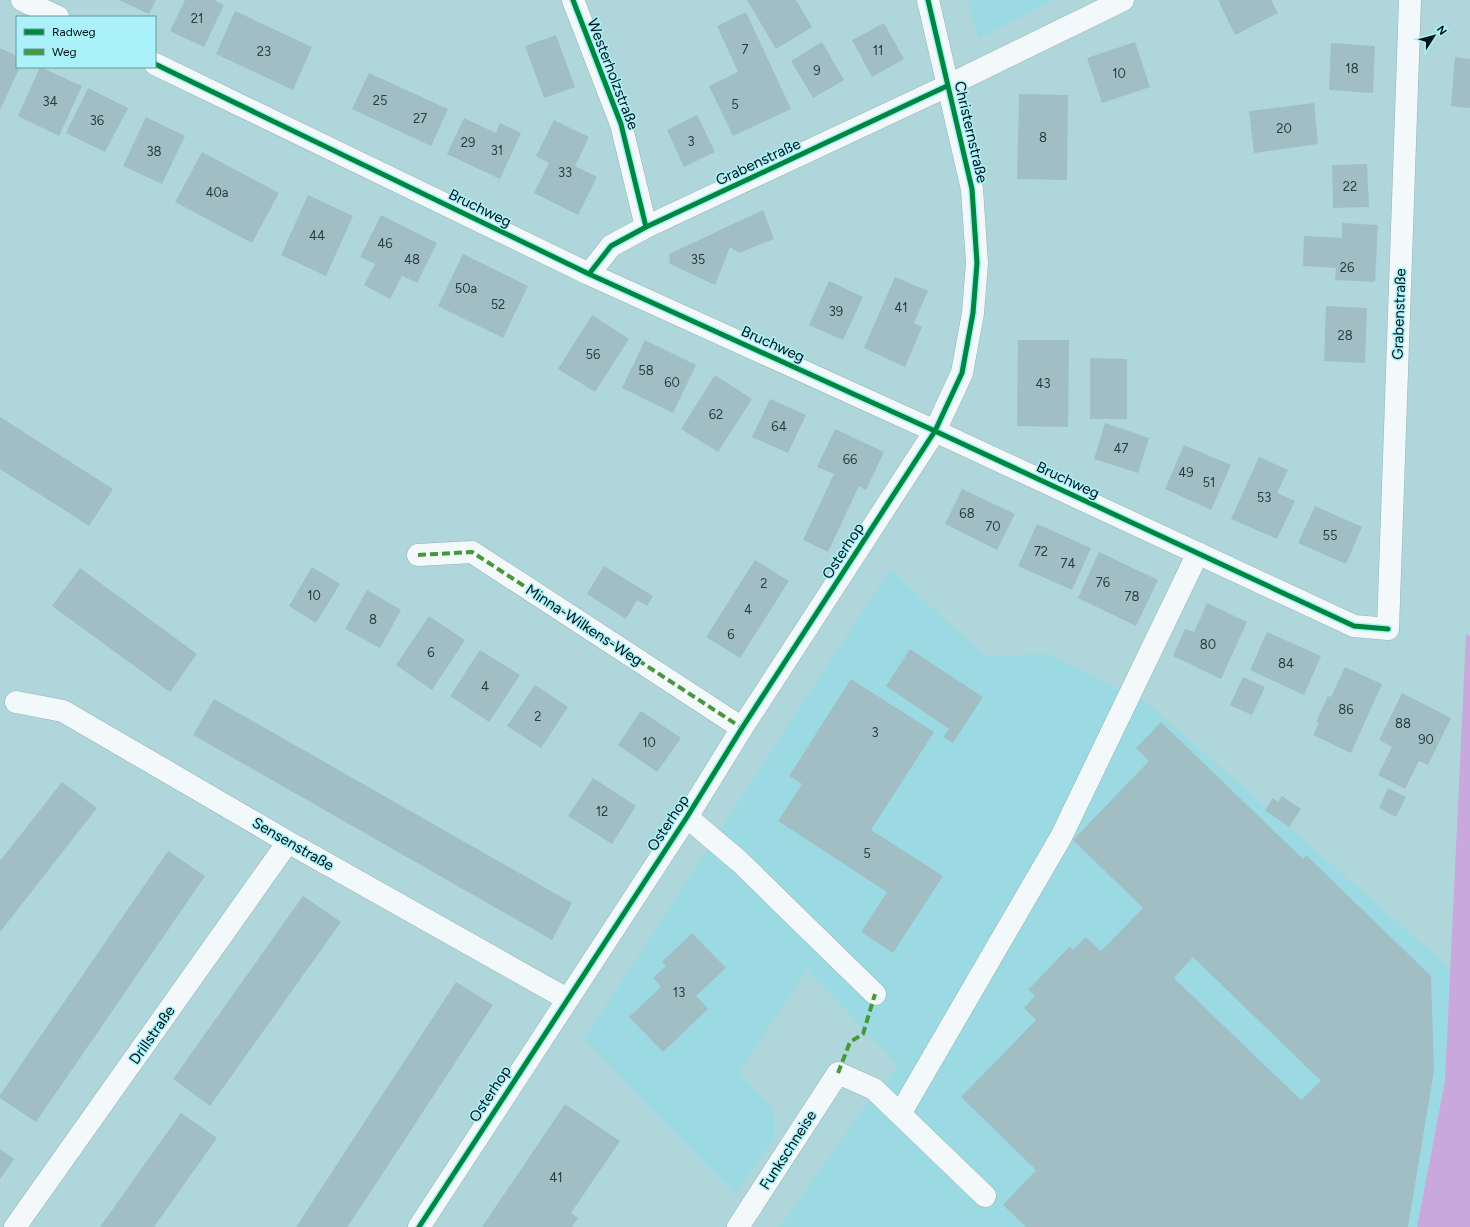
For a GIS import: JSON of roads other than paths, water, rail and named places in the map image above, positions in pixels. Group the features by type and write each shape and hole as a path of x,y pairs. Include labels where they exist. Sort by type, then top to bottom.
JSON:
{"street":[{"path":"22,0 56,16"},
{"name":"Westerholzstraße","path":"572,0 621,124 646,228"},
{"name":"Christernstraße","path":"928,0 972,189 977,263 973,313 962,373 935,431"},
{"name":"Grabenstraße","path":"589,274 611,246 646,228 947,86 1123,0"},
{"name":"Grabenstraße","path":"1388,629 1410,0"},
{"name":"Bruchweg","path":"156,64 589,274 935,431 1354,626 1388,629"},
{"name":"Osterhop","path":"419,1227 687,817 742,728 935,431"},
{"name":"Minna-Wilkens-Weg","path":"418,555 472,552 742,728"},
{"path":"985,1196 900,1114 1062,837 1198,553"},
{"name":"Sensenstraße","path":"16,702 63,711 288,842 567,999"},
{"path":"687,817 740,862 875,994"},
{"name":"Drillstraße","path":"15,1227 288,842"},
{"name":"Funkschneise","path":"738,1227 838,1073 874,1089 900,1114"}]}
